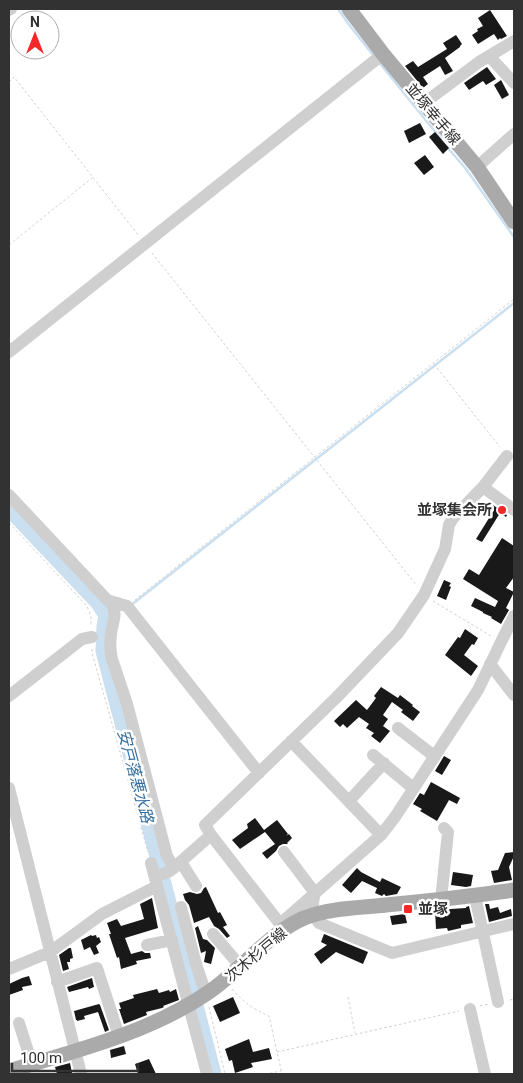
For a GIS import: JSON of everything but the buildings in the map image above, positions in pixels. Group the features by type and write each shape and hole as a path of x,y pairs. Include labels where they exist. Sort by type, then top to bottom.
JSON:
{"main road":[{"name":"並塚幸手線","path":"349,9 379,58 424,103 477,167 514,222"},
{"name":"次木杉戸線","path":"188,1005 225,981 264,946 282,926 313,915 333,911 441,900 514,890"},
{"path":"9,1071 119,1036 188,1005"}],"street":[{"path":"424,103 479,62 514,41"},
{"path":"489,56 514,84"},
{"path":"9,352 379,58"},
{"path":"477,167 514,134"},
{"path":"507,456 483,487 453,518 449,525 445,549 424,595 398,633 336,698 205,825 282,926 315,893 381,834 395,817 478,690 514,616"},
{"path":"483,487 514,510"},
{"path":"9,495 110,602 115,610 111,634 112,659 127,704 167,856 175,867 196,886"},
{"path":"110,602 127,606 259,773"},
{"path":"9,696 82,639 92,636"},
{"path":"490,664 514,695"},
{"path":"398,728 434,756"},
{"path":"291,741 381,834"},
{"path":"373,755 413,788"},
{"path":"349,801 384,763"},
{"path":"9,788 80,1074"},
{"path":"441,900 448,832 444,828"},
{"path":"9,968 50,952 102,914 156,882 211,835"},
{"path":"284,852 315,893"},
{"path":"151,863 207,1074"},
{"path":"315,893 312,904 313,915 318,923 392,953 514,924"},
{"path":"475,896 498,1002"},
{"path":"181,907 206,994"},
{"path":"213,934 241,967"},
{"path":"147,945 172,940"},
{"path":"57,982 97,968 119,1036"},
{"path":"470,1009 485,1074"},
{"path":"19,1023 32,1064"}],"path":[{"path":"9,82 14,77 424,595 501,642"},
{"path":"9,245 93,178"},
{"path":"127,606 315,459 514,299"},
{"path":"433,363 507,456"},
{"path":"9,523 87,606 91,617 92,653 151,863"},
{"path":"225,981 253,1008 269,1016 282,1074"},
{"path":"206,994 225,1074"},
{"path":"348,997 355,1034"},
{"path":"277,1052 514,999"},
{"path":"265,1074 282,1071"}],"waterway":[{"path":"338,9 373,55"},
{"path":"378,61 441,139"},
{"path":"447,147 466,169 514,237"},
{"path":"130,606 514,303"},
{"name":"安戸落悪水路","path":"9,509 98,603 106,615 103,651 214,1074"}],"place":[{"name":"並塚集会所","path":"502,510"},
{"name":"並塚","path":"408,909"}]}
